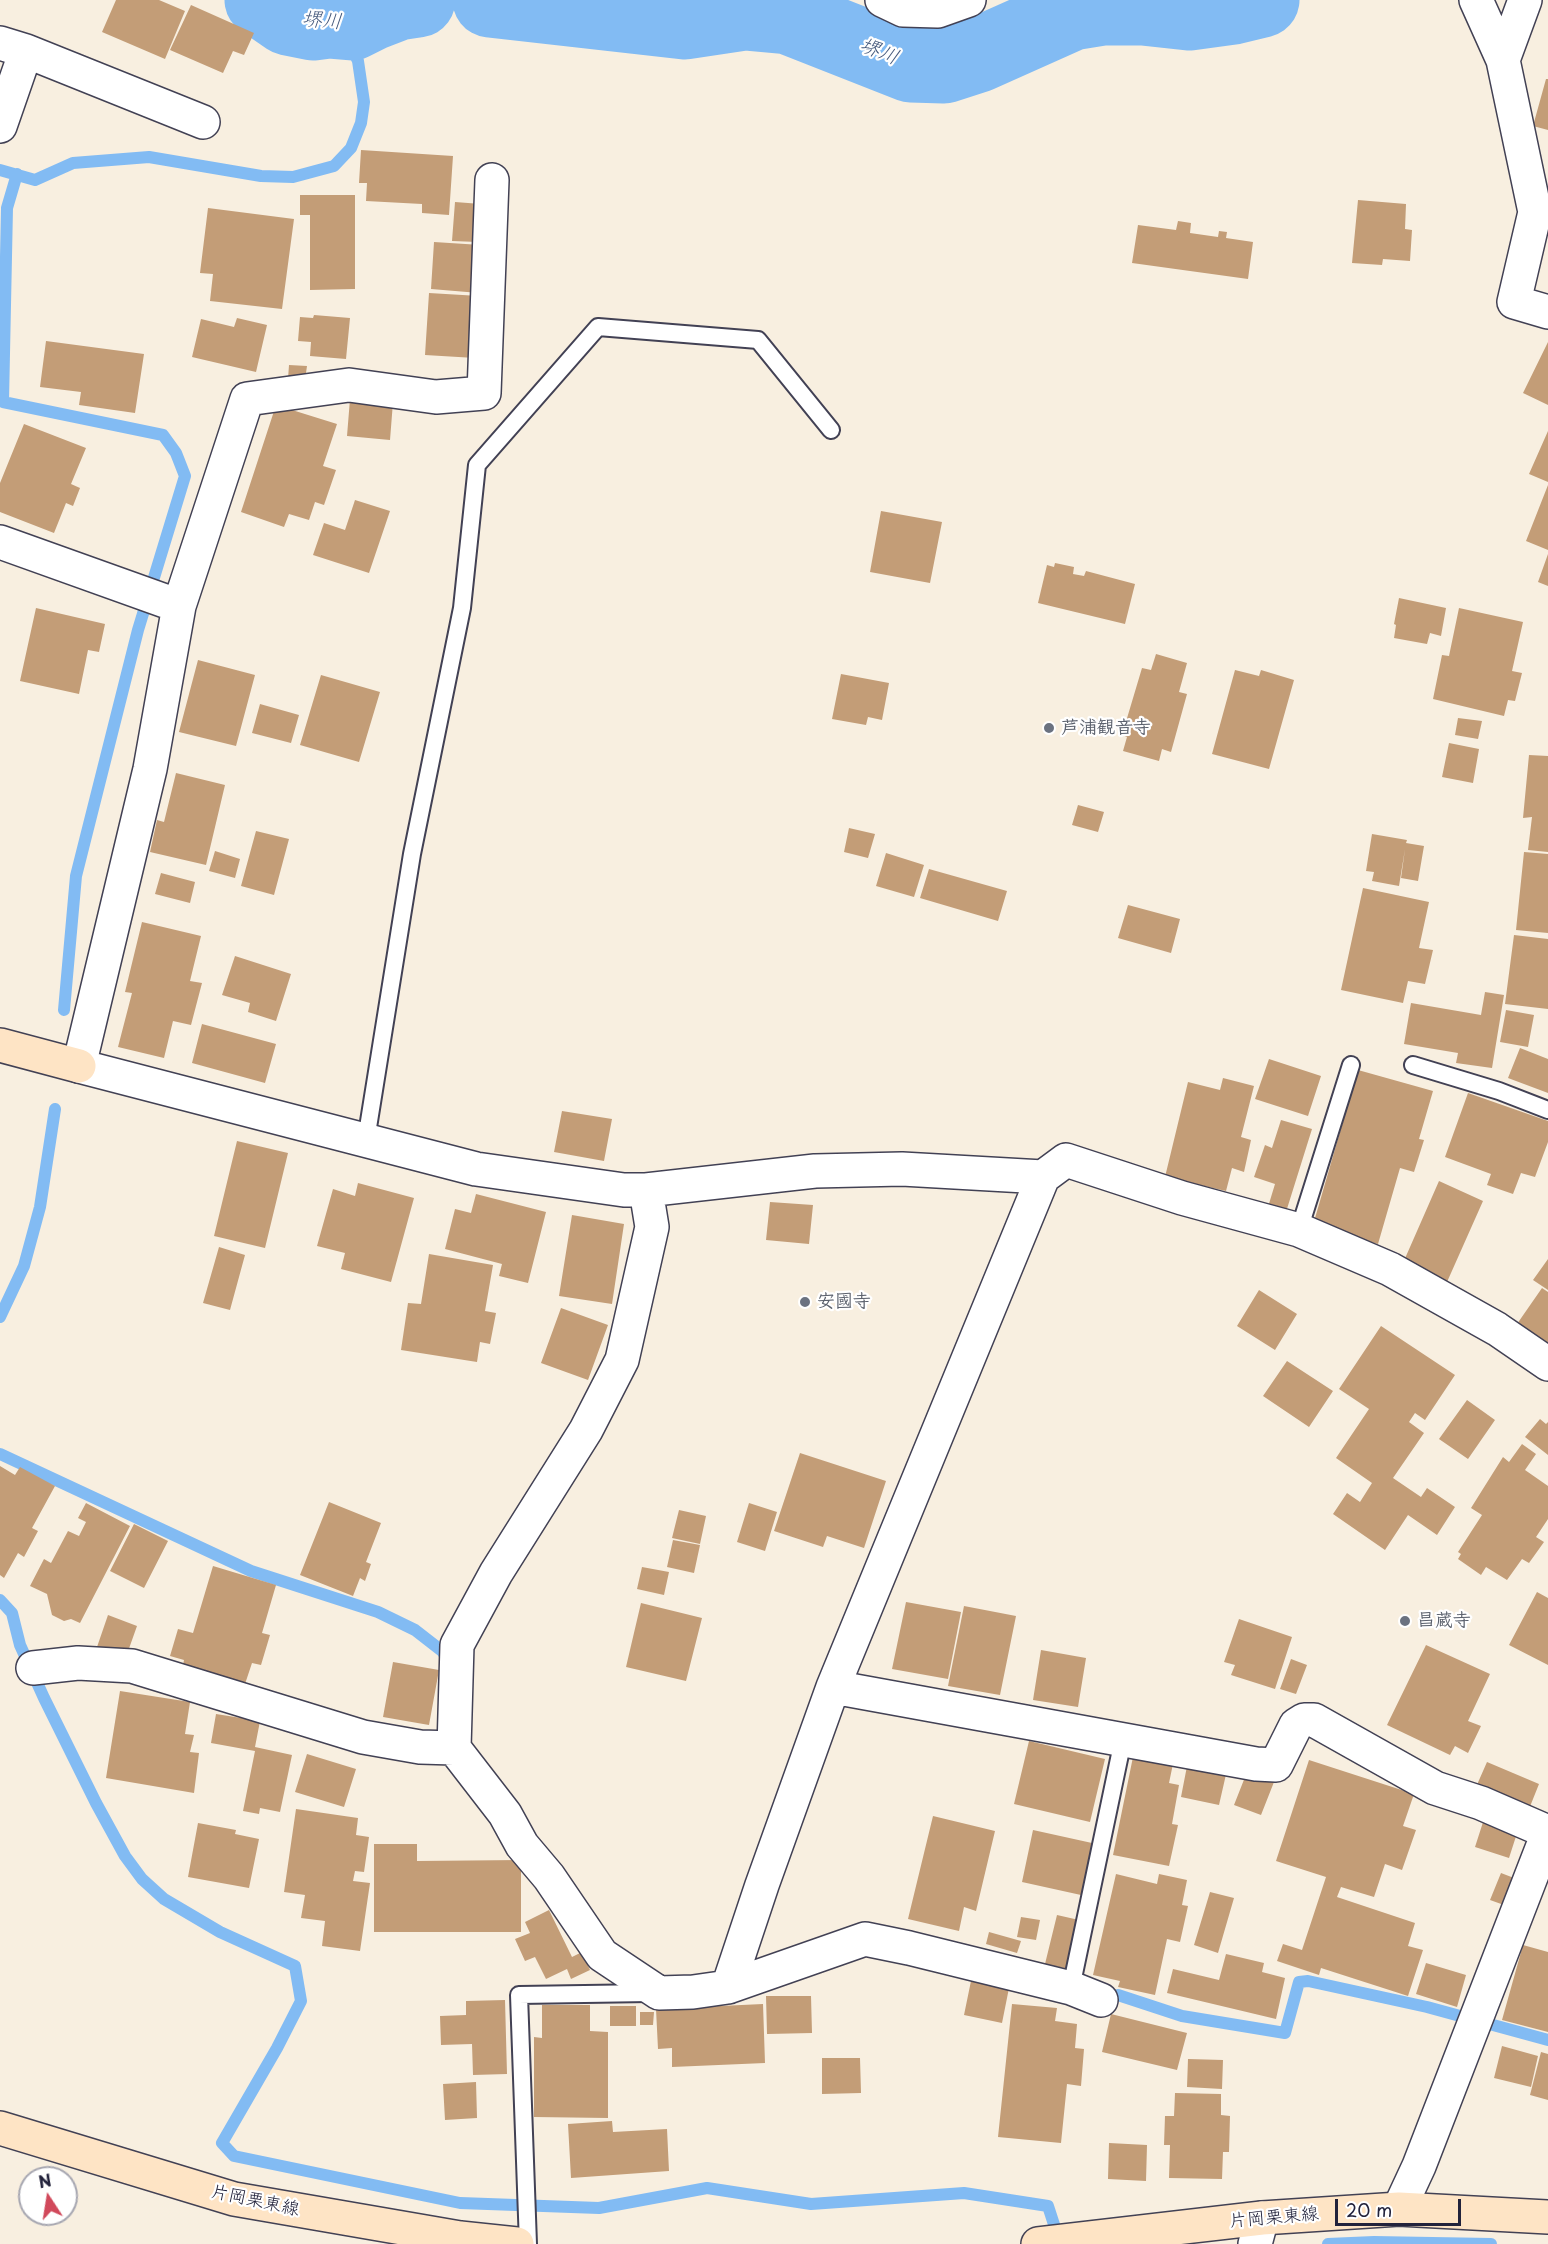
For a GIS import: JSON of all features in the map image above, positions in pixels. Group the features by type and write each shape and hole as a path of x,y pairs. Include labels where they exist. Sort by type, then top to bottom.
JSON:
{"main road":[{"path":"0,1045 79,1066"},
{"name":"片岡栗東線","path":"0,2128 234,2199 460,2238 517,2244"},
{"name":"片岡栗東線","path":"1038,2244 1259,2231 1399,2209 1548,2217"}],"street":[{"path":"882,0 903,10 938,11 969,0"},
{"path":"1476,0 1503,60 1535,212 1514,302 1548,312"},
{"path":"1503,60 1525,0"},
{"path":"0,126 13,47 203,122"},
{"path":"492,180 483,393 436,397 349,385 247,399 172,604 150,769 79,1066 476,1169 624,1190 646,1190 815,1171 902,1169 1043,1176"},
{"path":"0,542 172,604"},
{"path":"728,1987 833,1687 1043,1176 1066,1160 1182,1197 1299,1230 1390,1269 1497,1329 1548,1364"},
{"path":"646,1190 652,1227 622,1360 586,1430 496,1573 457,1645 454,1748 505,1814 522,1845 549,1877 602,1955 659,1993 693,1992 728,1987 866,1939 1071,1988 1101,2000"},
{"path":"33,1668 78,1663 132,1666 363,1737 420,1747 454,1748"},
{"path":"833,1687 1256,1764 1276,1765 1296,1725 1304,1720 1314,1720 1435,1788 1481,1803 1548,1832 1419,2166 1399,2209"}],"lane":[{"path":"366,1140 412,854 462,608 477,465 598,327 758,340 831,430"},
{"path":"1299,1230 1352,1065"},
{"path":"1413,1065 1499,1091 1548,1110"},
{"path":"1071,1988 1123,1740"},
{"path":"528,2244 519,1995 659,1993"}],"building":[{"path":"116,0 159,0 185,11 165,59 102,32"},
{"path":"191,5 254,33 244,55 233,51 223,73 170,50"},
{"path":"1546,79 1548,79 1548,130 1533,126"},
{"path":"361,150 453,156 449,215 422,213 422,204 366,201 367,183 359,183"},
{"path":"300,195 355,195 355,289 310,290 310,215 300,215"},
{"path":"1358,200 1406,204 1405,229 1412,230 1410,261 1383,259 1382,265 1352,263"},
{"path":"455,202 481,204 478,242 452,241"},
{"path":"208,208 294,219 282,309 210,301 213,274 200,273"},
{"path":"1178,221 1191,223 1190,233 1218,237 1219,231 1227,232 1226,238 1253,242 1248,279 1132,263 1138,225 1176,230"},
{"path":"434,242 481,245 479,293 431,289"},
{"path":"429,293 479,296 475,358 425,355"},
{"path":"314,315 350,318 346,359 310,356 311,342 298,341 300,317 313,318"},
{"path":"237,318 267,325 256,372 192,357 201,319 234,327"},
{"path":"46,341 144,354 135,413 79,405 81,392 40,387"},
{"path":"1548,342 1548,405 1523,393"},
{"path":"289,365 307,366 305,380 288,379"},
{"path":"350,399 393,402 390,440 347,436"},
{"path":"276,405 337,424 323,466 336,470 324,505 315,502 309,520 289,514 284,527 241,512"},
{"path":"24,424 86,448 71,484 80,488 73,506 66,503 54,533 0,512 0,483"},
{"path":"1548,431 1548,482 1529,474"},
{"path":"1548,485 1548,550 1526,541"},
{"path":"355,500 390,511 369,573 313,555 324,523 345,530"},
{"path":"881,511 942,522 930,583 870,572"},
{"path":"1548,554 1548,586 1538,582"},
{"path":"1055,563 1074,567 1073,574 1084,576 1086,571 1135,584 1125,624 1038,603 1047,565 1054,567"},
{"path":"1399,598 1446,608 1441,636 1430,633 1427,644 1394,638"},
{"path":"36,608 105,624 99,652 88,650 79,694 20,681"},
{"path":"1459,608 1523,622 1512,671 1522,673 1515,701 1508,700 1504,716 1433,699 1442,655 1449,656"},
{"path":"1156,654 1187,663 1179,692 1187,694 1171,752 1162,749 1159,761 1123,751 1127,737 1122,735 1142,668 1151,670"},
{"path":"198,660 255,675 236,746 179,732"},
{"path":"1235,670 1259,676 1261,670 1294,680 1269,769 1212,754"},
{"path":"841,674 889,683 882,720 868,717 866,725 832,719"},
{"path":"321,675 380,692 359,762 300,745"},
{"path":"260,704 299,715 291,743 252,733"},
{"path":"1458,718 1482,721 1478,739 1455,735"},
{"path":"1449,743 1479,749 1473,783 1442,777"},
{"path":"1529,755 1548,756 1548,852 1528,850 1532,817 1523,818"},
{"path":"176,773 225,785 206,865 150,852 157,820 164,822"},
{"path":"1078,805 1104,812 1098,832 1072,825"},
{"path":"849,828 875,834 868,858 844,852"},
{"path":"256,831 289,839 274,895 241,886"},
{"path":"1372,834 1407,840 1406,843 1424,846 1418,881 1401,878 1405,849 1399,886 1372,881 1374,872 1366,871"},
{"path":"215,851 240,859 235,878 209,871"},
{"path":"1524,852 1548,854 1548,933 1516,930"},
{"path":"886,853 924,865 914,897 876,886"},
{"path":"929,869 1007,891 998,921 920,898"},
{"path":"161,873 195,882 190,903 155,894"},
{"path":"1363,888 1429,902 1419,948 1433,950 1425,984 1408,981 1403,1003 1341,990"},
{"path":"1128,905 1180,919 1171,953 1118,938"},
{"path":"142,922 201,936 190,981 202,983 191,1025 173,1021 164,1058 118,1047 132,993 125,992"},
{"path":"1514,935 1548,939 1548,1009 1505,1004"},
{"path":"235,956 291,974 276,1021 248,1012 250,1003 222,995"},
{"path":"1485,992 1504,995 1492,1068 1456,1063 1458,1053 1404,1044 1411,1003 1481,1015"},
{"path":"1506,1010 1534,1015 1528,1047 1500,1042"},
{"path":"202,1024 276,1044 265,1083 192,1063"},
{"path":"1520,1048 1548,1059 1548,1093 1508,1078"},
{"path":"1269,1059 1321,1076 1308,1116 1255,1099"},
{"path":"1358,1070 1433,1091 1419,1139 1424,1140 1414,1172 1400,1168 1378,1244 1313,1225"},
{"path":"1223,1078 1254,1086 1241,1137 1251,1140 1244,1172 1232,1168 1226,1191 1165,1177 1188,1082 1220,1090"},
{"path":"1468,1093 1548,1121 1548,1142 1535,1177 1521,1173 1513,1194 1487,1185 1491,1174 1445,1157"},
{"path":"562,1111 612,1119 604,1161 554,1152"},
{"path":"1281,1120 1312,1129 1286,1212 1268,1207 1275,1184 1254,1177 1265,1145 1272,1148"},
{"path":"237,1141 288,1153 265,1248 214,1236"},
{"path":"1439,1181 1483,1201 1447,1282 1403,1263"},
{"path":"358,1183 414,1198 391,1282 341,1269 345,1253 317,1246 333,1189 355,1196"},
{"path":"476,1194 546,1212 528,1283 499,1276 502,1264 445,1249 455,1209 471,1213"},
{"path":"770,1202 813,1205 809,1244 766,1240"},
{"path":"572,1215 624,1224 612,1304 559,1296"},
{"path":"219,1247 245,1255 230,1310 203,1303"},
{"path":"429,1254 493,1265 485,1311 496,1313 490,1344 480,1342 477,1362 401,1350 408,1303 421,1304"},
{"path":"1548,1259 1548,1290 1533,1280"},
{"path":"1542,1288 1548,1292 1548,1346 1517,1324"},
{"path":"1259,1290 1297,1314 1275,1350 1237,1326"},
{"path":"561,1308 608,1325 588,1380 541,1363"},
{"path":"1381,1326 1455,1375 1425,1420 1415,1413 1409,1422 1424,1433 1393,1478 1421,1497 1427,1488 1455,1507 1437,1535 1408,1515 1385,1550 1333,1514 1347,1493 1360,1502 1372,1483 1336,1458 1369,1409 1339,1389"},
{"path":"1287,1361 1333,1391 1309,1427 1263,1396"},
{"path":"1467,1400 1495,1420 1468,1459 1439,1439"},
{"path":"1540,1419 1546,1424 1548,1422 1548,1455 1525,1437"},
{"path":"1522,1444 1536,1454 1525,1470 1548,1486 1548,1519 1536,1537 1544,1542 1529,1563 1522,1559 1507,1580 1486,1567 1481,1575 1458,1559 1461,1554 1458,1552 1482,1515 1471,1508 1503,1457 1509,1462"},
{"path":"800,1453 886,1481 864,1548 827,1536 823,1547 774,1531"},
{"path":"0,1466 15,1475 20,1467 55,1486 32,1528 38,1531 24,1557 18,1553 4,1578 0,1575"},
{"path":"329,1502 381,1523 366,1562 371,1564 365,1581 360,1578 353,1596 300,1575"},
{"path":"86,1503 130,1526 80,1623 71,1619 64,1621 52,1615 47,1594 30,1586 44,1559 51,1563 68,1531 79,1536 86,1522 78,1518"},
{"path":"749,1503 777,1512 765,1551 737,1542"},
{"path":"679,1510 706,1516 700,1544 672,1538"},
{"path":"134,1524 168,1541 144,1588 110,1571"},
{"path":"673,1540 700,1545 694,1573 667,1567"},
{"path":"213,1566 276,1585 262,1633 270,1635 261,1665 252,1663 245,1684 183,1665 184,1660 170,1656 178,1629 193,1633"},
{"path":"642,1567 669,1572 664,1595 637,1589"},
{"path":"1537,1592 1548,1598 1548,1665 1509,1645"},
{"path":"906,1602 961,1612 948,1679 892,1669"},
{"path":"641,1603 702,1618 686,1681 626,1667"},
{"path":"964,1606 1016,1616 1000,1695 948,1686"},
{"path":"108,1615 137,1626 126,1657 97,1647"},
{"path":"1239,1619 1292,1637 1275,1689 1231,1675 1235,1665 1224,1662"},
{"path":"1426,1645 1490,1674 1468,1721 1481,1726 1468,1753 1455,1746 1450,1755 1387,1725"},
{"path":"1041,1650 1086,1658 1078,1707 1033,1700"},
{"path":"1291,1659 1307,1665 1296,1694 1280,1689"},
{"path":"393,1662 439,1670 429,1725 383,1717"},
{"path":"120,1691 190,1702 185,1734 194,1735 190,1752 199,1753 194,1793 106,1778"},
{"path":"216,1714 260,1721 255,1747 292,1755 280,1812 260,1808 259,1814 243,1811 255,1751 211,1743"},
{"path":"1029,1741 1105,1759 1090,1822 1014,1804"},
{"path":"1134,1752 1174,1759 1169,1783 1179,1785 1172,1824 1178,1825 1169,1866 1113,1855"},
{"path":"307,1754 356,1769 344,1807 295,1792"},
{"path":"1309,1760 1414,1794 1403,1826 1416,1830 1402,1870 1385,1864 1374,1897 1341,1887 1337,1897 1415,1923 1408,1946 1423,1950 1408,1996 1321,1968 1319,1975 1277,1961 1283,1944 1302,1950 1326,1877 1276,1861"},
{"path":"1188,1761 1227,1770 1219,1805 1181,1797"},
{"path":"1487,1762 1539,1784 1529,1809 1476,1787"},
{"path":"1247,1772 1274,1782 1261,1815 1234,1805"},
{"path":"296,1809 358,1818 356,1835 369,1837 364,1872 355,1871 353,1881 370,1883 360,1951 322,1946 325,1921 301,1918 305,1895 284,1892"},
{"path":"933,1816 995,1831 976,1911 964,1907 959,1931 908,1919"},
{"path":"1485,1816 1519,1827 1509,1858 1475,1847"},
{"path":"198,1823 236,1830 235,1834 259,1839 249,1888 188,1877"},
{"path":"1033,1830 1092,1843 1081,1895 1022,1882"},
{"path":"374,1844 417,1844 417,1861 521,1860 521,1932 374,1932"},
{"path":"1501,1873 1514,1878 1504,1905 1490,1900"},
{"path":"1116,1874 1157,1884 1159,1874 1187,1880 1182,1905 1188,1906 1180,1942 1167,1939 1155,1995 1118,1987 1120,1981 1093,1975"},
{"path":"1210,1892 1234,1898 1218,1953 1194,1945"},
{"path":"549,1910 572,1957 582,1952 590,1970 571,1979 567,1969 546,1979 535,1957 525,1961 515,1939 530,1933 525,1922"},
{"path":"1057,1915 1079,1920 1069,1969 1045,1964"},
{"path":"1021,1917 1040,1920 1036,1940 1017,1937"},
{"path":"989,1932 1021,1941 1017,1953 986,1944"},
{"path":"1523,1945 1548,1952 1548,2032 1502,2020"},
{"path":"1226,1954 1264,1963 1262,1972 1285,1978 1276,2019 1167,1993 1173,1969 1219,1980"},
{"path":"1426,1963 1466,1975 1457,2007 1416,1994"},
{"path":"971,1981 1009,1988 1002,2023 964,2015"},
{"path":"766,1996 811,1996 812,2033 767,2034"},
{"path":"505,2000 507,2074 473,2075 472,2044 441,2045 440,2016 466,2015 466,2001"},
{"path":"763,2004 765,2063 672,2067 672,2048 658,2049 656,2009"},
{"path":"1012,2004 1057,2008 1055,2021 1077,2024 1075,2048 1084,2049 1081,2086 1067,2084 1061,2143 998,2137"},
{"path":"542,2005 590,2005 590,2031 608,2032 608,2118 534,2117 534,2037 542,2038"},
{"path":"610,2006 636,2006 636,2026 610,2026"},
{"path":"640,2012 654,2012 653,2025 640,2025"},
{"path":"1111,2014 1187,2033 1177,2070 1102,2052"},
{"path":"1502,2046 1538,2056 1531,2087 1494,2078"},
{"path":"1541,2052 1548,2054 1548,2100 1530,2095"},
{"path":"822,2058 860,2058 861,2093 822,2094"},
{"path":"1188,2059 1223,2060 1222,2089 1187,2087"},
{"path":"476,2082 477,2118 445,2120 443,2084"},
{"path":"1175,2093 1221,2094 1221,2115 1230,2116 1229,2152 1223,2152 1222,2179 1169,2178 1170,2145 1164,2145 1165,2116 1174,2116"},
{"path":"612,2121 613,2132 667,2129 669,2171 571,2178 568,2124"},
{"path":"1109,2143 1147,2145 1146,2181 1108,2179"}],"waterway":[{"name":"堺川","path":"262,0 288,18 313,23 328,21 352,23 398,3 418,0"},
{"name":"堺川","path":"490,0 685,22 745,13 789,17 911,65 944,66 978,55 1072,13 1103,8 1143,8 1189,13 1233,7 1262,0"},
{"path":"0,170 35,180 73,163 149,157 261,176 293,177 334,166 351,148 361,123 364,102 358,61 341,23"},
{"path":"17,174 7,208 3,402 163,435 176,453 185,476 138,630 76,876 64,1010"},
{"path":"0,1317 24,1266 40,1207 55,1109"},
{"path":"0,1454 251,1571 378,1612 415,1630 442,1651 450,1662"},
{"path":"0,1600 12,1613 20,1645 96,1803 125,1856 142,1879 164,1899 220,1932 295,1966 301,2001 277,2048 222,2143 234,2156 460,2203 599,2208 707,2188 811,2204 964,2193 1048,2206 1059,2240"},
{"path":"1118,1995 1182,2016 1285,2033 1299,1982 1308,1981 1427,2007 1548,2040"},
{"path":"1328,2244 1374,2242 1491,2244"}],"place":[{"name":"芦浦観音寺","path":"1049,728"},
{"name":"安國寺","path":"805,1302"},
{"name":"昌蔵寺","path":"1405,1621"}]}
